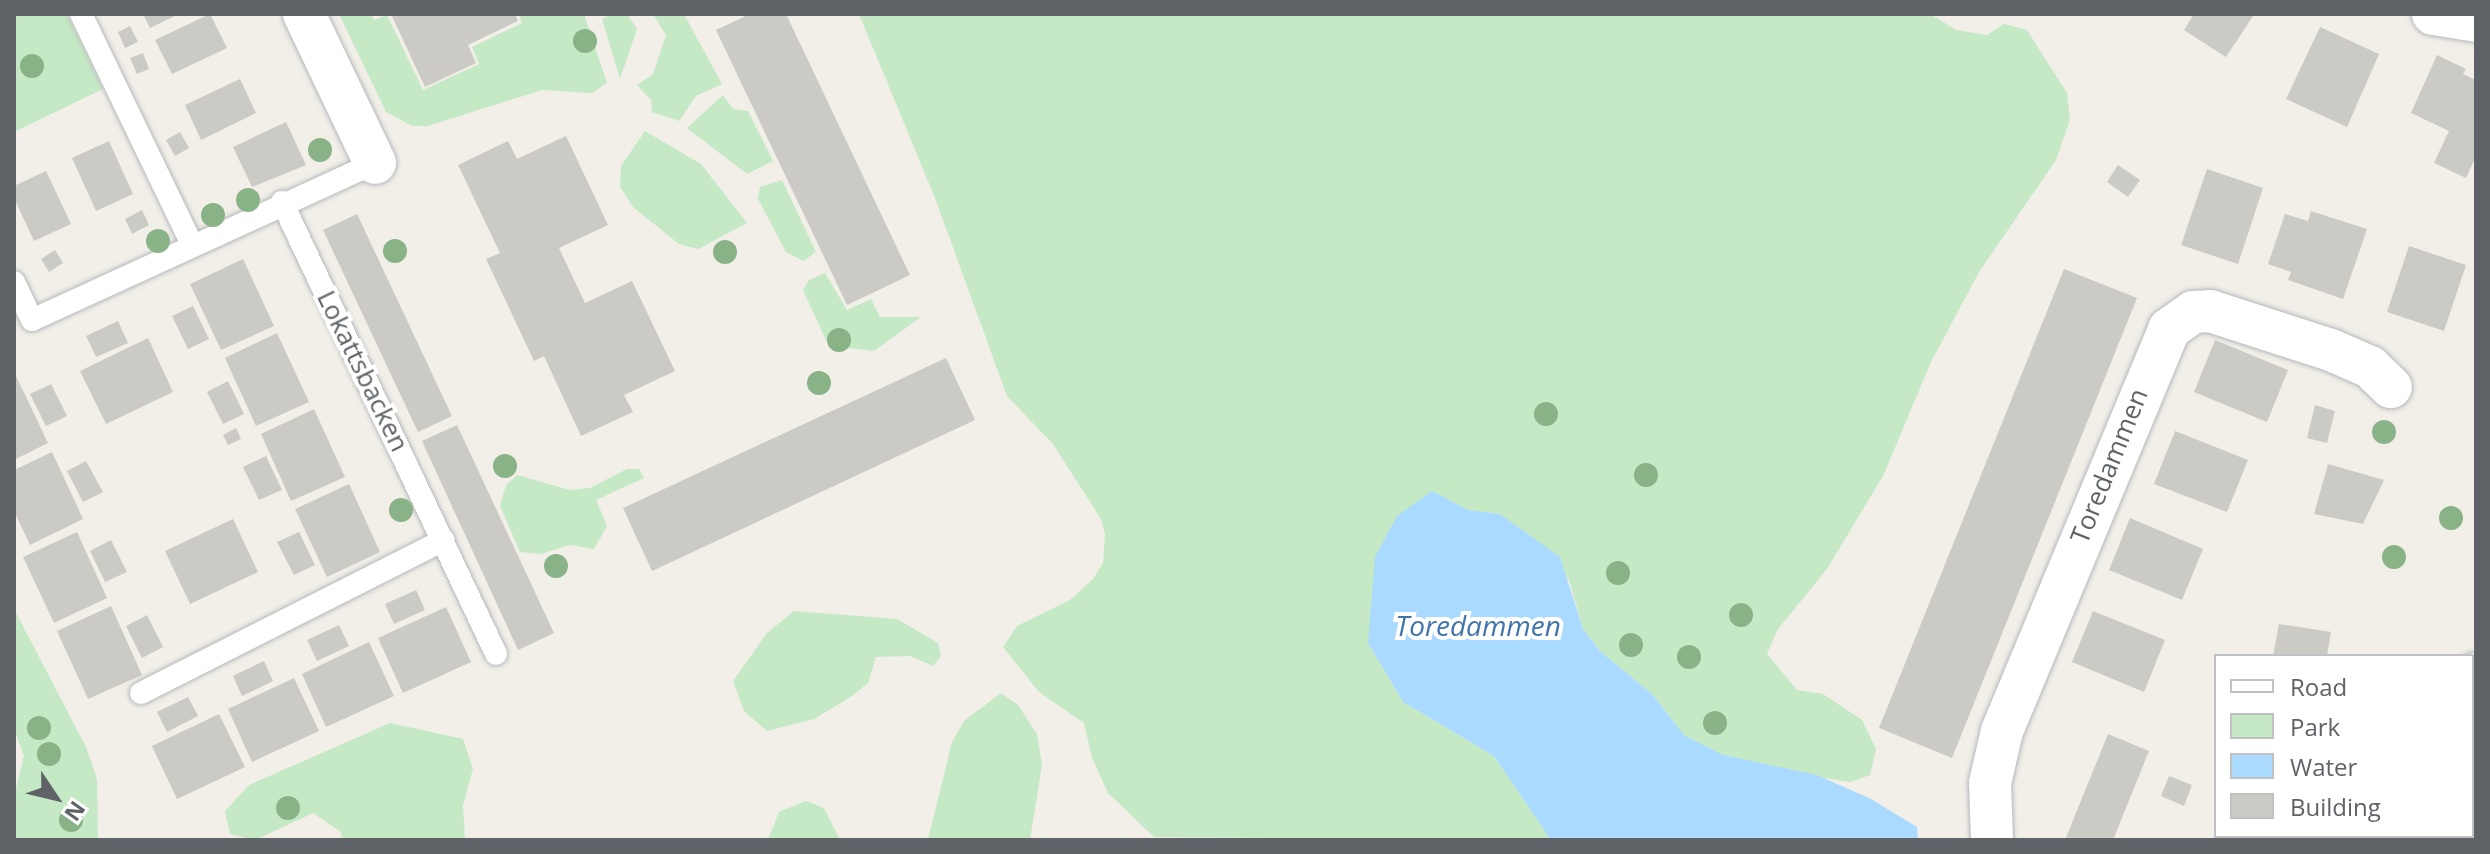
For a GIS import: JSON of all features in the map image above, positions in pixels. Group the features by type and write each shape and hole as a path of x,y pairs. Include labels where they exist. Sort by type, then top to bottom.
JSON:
{"street":[{"path":"304,14 375,163"},
{"path":"2433,14 2476,21"},
{"name":"Toredammen","path":"1992,840 1990,783 2002,731 2169,329 2193,312 2210,311 2331,350 2370,367 2391,387"}],"lane":[{"path":"81,14 192,245"},
{"path":"14,282 32,320 282,202 375,163"},
{"name":"Lokattsbacken","path":"282,202 496,654"},
{"path":"141,693 444,540"}],"green space":[{"path":"14,14 67,14 103,89 14,132"},
{"path":"339,14 371,14 374,20 387,15 423,90 479,64 472,47 522,23 519,14 584,14 607,83 592,93 542,90 428,126 412,126 386,112"},
{"path":"612,14 627,14 637,29 620,79 602,19"},
{"path":"653,14 684,14 722,84 696,96 679,121 652,112 651,100 637,85 653,74 666,35"},
{"path":"859,14 1930,14 1956,30 1987,35 2004,24 2027,30 2067,93 2070,120 2056,160 1979,272 1931,362 1883,476 1827,569 1778,629 1767,654 1797,690 1823,694 1862,720 1876,749 1870,775 1850,782 1794,773 1723,755 1684,735 1653,695 1600,651 1583,629 1569,580 1500,514 1468,510 1432,492 1368,643 1403,702 1494,756 1551,840 1154,837 1108,793 1092,758 1084,723 1039,692 1003,647 1017,626 1070,600 1093,579 1103,563 1105,535 1101,519 1053,444 1007,396 935,198"},
{"path":"723,95 733,109 748,111 773,161 747,174 687,128"},
{"path":"645,131 701,164 747,223 698,249 679,244 633,207 620,187 621,166"},
{"path":"782,180 816,252 803,261 786,252 758,199 760,187"},
{"path":"825,273 847,310 871,299 880,317 921,317 874,351 840,347 826,340 803,290 809,280"},
{"path":"627,469 639,469 644,478 596,500 607,526 594,549 570,545 541,554 520,552 500,506 506,485 517,475 570,490 590,488"},
{"path":"14,609 86,747 97,779 98,840 14,840 14,796 24,756 14,729"},
{"path":"794,611 897,619 938,643 941,656 933,666 910,656 876,657 868,683 852,696 814,719 767,731 744,711 733,681 767,633"},
{"path":"1001,693 1018,705 1037,734 1042,765 1030,840 928,840 952,742 964,721"},
{"path":"390,723 463,739 473,769 463,805 465,840 342,840 341,832 313,813 255,840 230,834 225,811 249,785"},
{"path":"806,801 824,808 840,840 768,840 779,812"}],"water":[{"name":"Toredammen","path":"1432,491 1468,510 1500,514 1560,557 1583,629 1600,651 1653,695 1684,735 1723,755 1817,775 1871,799 1917,827 1918,840 1551,840 1494,756 1403,702 1368,643 1375,557 1397,516"}],"building":[{"path":"143,14 179,14 150,28"},
{"path":"210,14 227,48 172,74 155,40"},
{"path":"391,14 515,14 518,21 468,45 476,63 425,87"},
{"path":"750,14 786,14 910,275 847,305 716,30"},
{"path":"2194,14 2253,16 2226,57 2184,30"},
{"path":"130,26 138,42 125,48 118,32"},
{"path":"2320,27 2379,54 2347,127 2286,99"},
{"path":"143,53 149,69 137,74 130,58"},
{"path":"2437,55 2466,69 2463,74 2476,80 2476,156 2466,178 2434,163 2449,131 2411,113"},
{"path":"240,79 256,113 201,140 185,105"},
{"path":"286,122 306,165 252,187 233,147"},
{"path":"180,132 189,148 175,156 166,140"},
{"path":"566,136 608,225 559,248 585,303 632,281 675,371 624,395 633,412 581,436 544,356 534,361 486,259 500,253 458,165 508,141 517,159"},
{"path":"109,141 133,194 96,211 72,158"},
{"path":"2118,165 2140,180 2128,197 2107,182"},
{"path":"2207,169 2263,188 2238,264 2181,245"},
{"path":"46,171 71,224 34,241 14,198 14,186"},
{"path":"142,210 149,225 132,234 125,219"},
{"path":"2311,211 2367,229 2343,299 2288,280 2291,272 2268,264 2285,214 2308,221"},
{"path":"357,214 452,416 418,432 323,230"},
{"path":"2409,246 2466,265 2444,331 2387,312"},
{"path":"55,250 63,263 49,272 41,259"},
{"path":"243,259 274,326 221,350 190,284"},
{"path":"2064,269 2137,298 1952,758 1879,728"},
{"path":"193,306 209,339 188,349 172,316"},
{"path":"118,321 128,343 96,357 86,336"},
{"path":"277,333 309,402 256,426 225,358"},
{"path":"148,338 173,392 106,424 80,371"},
{"path":"2215,340 2288,370 2267,422 2194,392"},
{"path":"946,358 975,420 652,571 623,508"},
{"path":"14,377 48,443 14,460"},
{"path":"228,381 244,414 223,424 207,392"},
{"path":"51,384 67,416 46,426 30,394"},
{"path":"2315,405 2335,411 2327,443 2307,438"},
{"path":"314,409 345,477 291,501 261,434"},
{"path":"457,425 554,633 518,650 422,441"},
{"path":"236,428 241,439 228,445 223,435"},
{"path":"2175,431 2248,460 2227,512 2154,484"},
{"path":"52,452 83,519 30,545 14,511 14,470"},
{"path":"266,456 282,490 259,500 243,467"},
{"path":"86,461 103,492 83,502 67,471"},
{"path":"2328,464 2384,480 2363,524 2314,514"},
{"path":"349,484 380,552 327,577 295,509"},
{"path":"2130,518 2203,549 2182,600 2109,570"},
{"path":"233,519 258,572 190,604 165,551"},
{"path":"77,532 107,598 54,623 23,557"},
{"path":"299,532 315,565 294,575 277,542"},
{"path":"111,540 127,572 105,582 90,551"},
{"path":"416,590 425,610 394,624 385,604"},
{"path":"111,606 142,675 88,699 57,631"},
{"path":"446,607 471,662 403,693 378,638"},
{"path":"2093,611 2165,640 2144,692 2072,662"},
{"path":"147,615 163,647 142,658 126,626"},
{"path":"2279,624 2331,632 2327,654 2273,654"},
{"path":"339,625 349,646 317,661 307,640"},
{"path":"369,642 394,696 326,727 302,674"},
{"path":"264,661 273,681 242,696 233,676"},
{"path":"294,678 319,731 252,762 228,709"},
{"path":"188,697 198,716 167,732 157,712"},
{"path":"219,714 245,767 177,799 152,746"},
{"path":"2108,734 2149,751 2113,840 2065,840"},
{"path":"2169,776 2192,785 2184,806 2161,796"}]}
